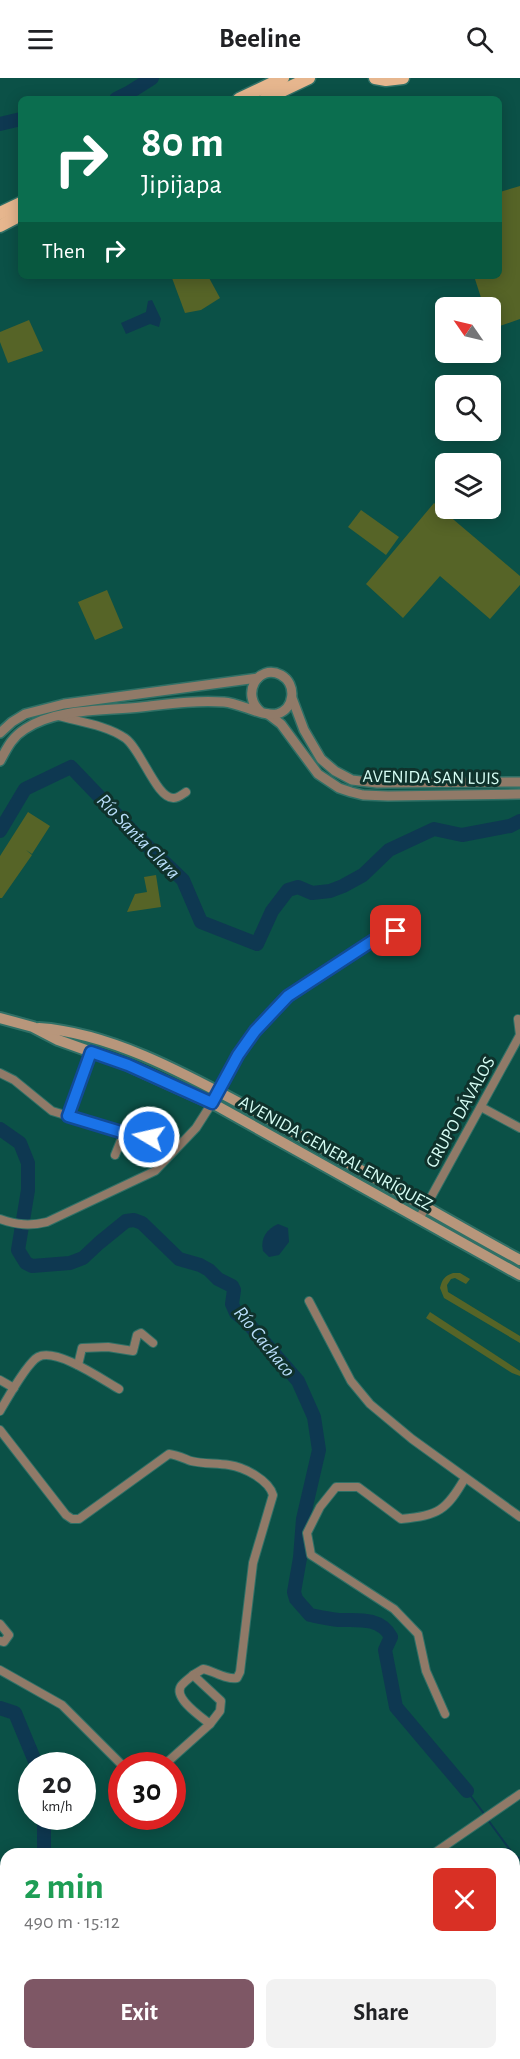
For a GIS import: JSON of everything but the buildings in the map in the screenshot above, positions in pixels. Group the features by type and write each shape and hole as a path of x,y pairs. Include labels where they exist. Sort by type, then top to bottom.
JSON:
{"highway":[{"path":"245,96 283,78"},
{"path":"271,96 309,78"},
{"path":"375,78 386,80 403,78"},
{"path":"0,213 18,204"},
{"path":"0,226 18,217"}],"main road":[{"name":"AVENIDA GENERAL ENRÍQUEZ","path":"0,1018 33,1027 62,1029 96,1038 199,1082 519,1257"},
{"name":"AVENIDA GENERAL ENRÍQUEZ","path":"33,1027 58,1040 128,1065 212,1103 515,1273"},
{"path":"193,1094 199,1082"},
{"path":"304,1154 310,1142"}],"street":[{"path":"0,733 25,714 63,704 258,678 270,673 282,676 291,685 292,698 286,709 274,715 265,713 253,702 251,696 254,683 258,678"},
{"name":"AVENIDA SAN LUIS","path":"292,698 304,730 321,759 335,771 352,780 378,783 520,782"},
{"name":"AVENIDA SAN LUIS","path":"0,761 17,735 32,725 58,716 196,702 226,702 265,713 281,724 318,774 339,788 351,792 363,795 520,794"},
{"path":"58,716 103,728 125,738 137,750 156,785 167,797 175,799 186,792"},
{"path":"0,1219 16,1225 47,1222 155,1171 196,1128 238,1055 255,1031 288,996 380,936 396,931"},
{"name":"GRUPO DÁVALOS","path":"419,1219 520,1035 518,1019"},
{"path":"68,1116 91,1052"},
{"path":"0,1073 14,1080 52,1111 124,1133 147,1139 155,1116"},
{"path":"481,1107 520,1128"},
{"path":"115,1155 124,1133"},
{"path":"515,1273 519,1257"},
{"path":"309,1301 351,1380 370,1404 412,1439 520,1517"},
{"path":"78,1365 82,1348 108,1347 133,1351 137,1335 141,1333 153,1343"},
{"path":"0,1411 38,1357 49,1354 78,1365 119,1389"},
{"path":"0,1380 14,1388"},
{"path":"0,1430 66,1515 72,1519 79,1519 169,1454 191,1461 231,1465 258,1477 272,1488 273,1495 253,1563 240,1672 237,1678 231,1679 214,1671 203,1669 193,1675 179,1692 181,1698 210,1724"},
{"path":"446,1714 426,1671 418,1634 394,1609 311,1555 307,1533 321,1507 336,1487 358,1487 401,1519 434,1514 447,1506 465,1478"},
{"path":"0,1624 9,1637 3,1642 0,1641"},
{"path":"0,1670 62,1705 109,1752"},
{"path":"179,1752 210,1724 220,1711 221,1701 193,1675"},
{"path":"441,1848 520,1794"}],"green space":[{"path":"520,186 520,319 501,326 501,297 481,297 475,279 502,279 502,191"},
{"path":"172,279 210,279 220,298 201,310 185,313"},
{"path":"29,320 43,351 8,363 0,342 0,332"},
{"path":"434,503 435,519 453,519 520,576 520,585 490,619 440,576 403,618 366,584"},
{"path":"361,510 399,537 386,555 348,527"},
{"path":"107,590 123,628 95,640 78,602"},
{"path":"28,812 50,826 32,854 26,850 32,855 0,898 0,856"},
{"path":"156,875 161,907 127,912 135,894 147,892 144,877"},
{"path":"453,1273 460,1273 470,1279 466,1284 455,1278 451,1279 447,1285 448,1292 520,1336 520,1343 444,1298 440,1288 445,1277"},
{"path":"430,1312 520,1371 520,1376 426,1318"}],"water":[{"path":"152,300 161,319 159,327 150,324 126,334 121,323 146,312 148,301"},
{"path":"278,1224 288,1228 289,1242 279,1255 269,1257 263,1251 264,1238 271,1228"}],"waterway":[{"path":"122,96 152,78"},
{"path":"0,124 18,120"},
{"name":"Río Santa Clara","path":"0,831 25,789 71,767 183,880 201,922 257,944 272,911 288,890 298,887 312,893 330,891 343,886 363,875 389,850 434,829 462,835 510,826 520,821"},
{"name":"Río Cachaco","path":"0,1129 20,1143 28,1163 28,1190 18,1250 26,1263 32,1266 70,1263 83,1258 126,1221 134,1220 142,1223 179,1259 200,1265 218,1279 232,1286 234,1290 232,1304 236,1313 246,1321 298,1381 314,1417 319,1450 303,1519 294,1592 296,1599 310,1615 339,1620 368,1621 387,1631 391,1637 385,1650 396,1707 467,1791"},
{"path":"0,1708 15,1713 31,1752"},
{"path":"467,1791 485,1815"},
{"path":"488,1820 509,1848"},
{"path":"44,1830 44,1848"}],"route":[{"path":"149,1137 144,1139 68,1116 91,1052 128,1065 212,1103 238,1055 255,1031 288,996 380,936 396,931"}]}
